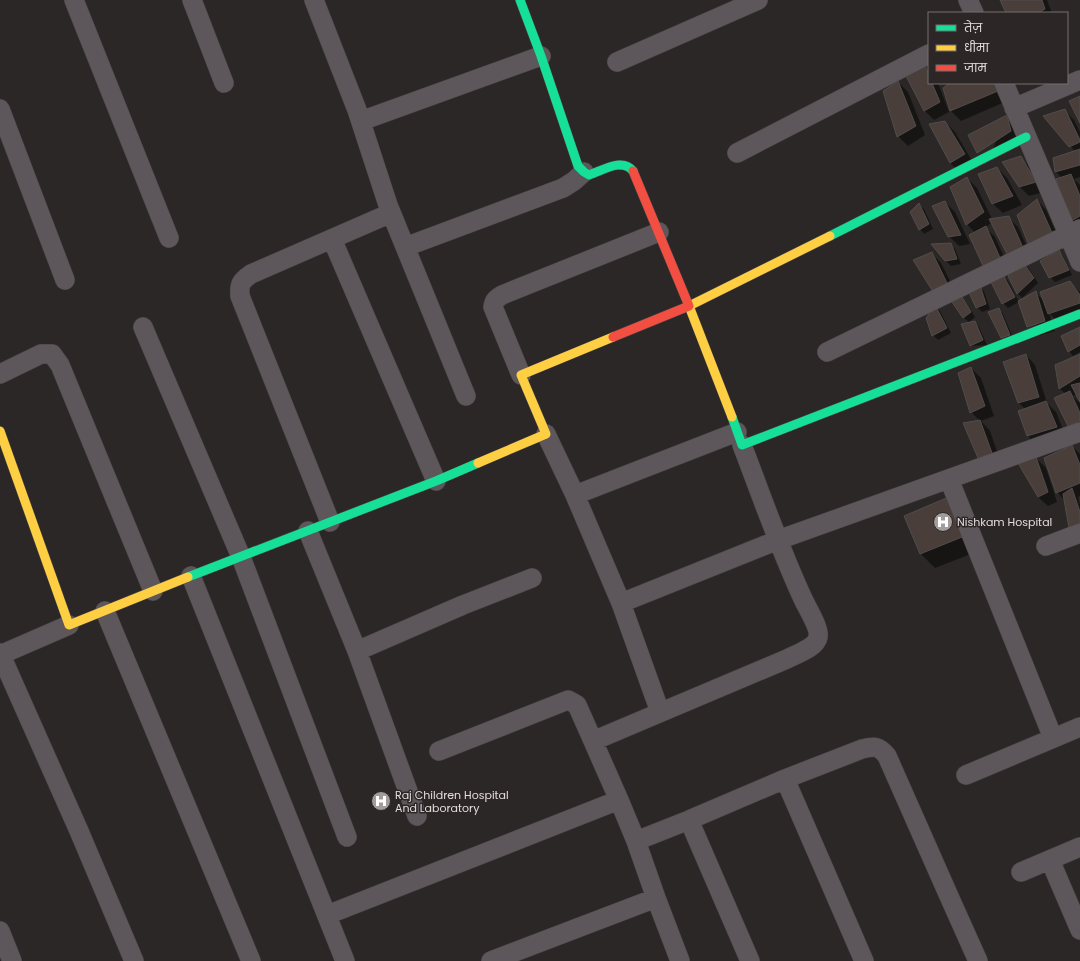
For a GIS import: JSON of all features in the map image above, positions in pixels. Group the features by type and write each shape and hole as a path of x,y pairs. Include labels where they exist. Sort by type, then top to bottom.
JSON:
{"street":[{"path":"74,0 169,238"},
{"path":"192,0 224,83"},
{"path":"314,0 361,121 391,212 466,396"},
{"path":"520,0 541,56 578,166 588,175 620,164 630,167 634,173 689,306 778,540 819,636 814,646 787,659 593,741"},
{"path":"617,62 758,0"},
{"path":"968,0 974,12"},
{"path":"738,153 928,55"},
{"path":"361,121 541,56"},
{"path":"1014,108 1080,80"},
{"path":"1004,84 1026,138 1074,231 1080,262"},
{"path":"0,109 65,280"},
{"path":"521,375 689,306 1026,138"},
{"path":"405,247 562,188 574,181 584,172"},
{"path":"330,522 240,296 239,287 243,280 251,274 391,212"},
{"path":"827,352 1074,231"},
{"path":"659,232 502,295 496,298 493,307 546,434 575,495 621,603 660,712"},
{"path":"332,239 436,481"},
{"path":"575,495 739,439 1080,314"},
{"path":"143,327 241,557 347,837"},
{"path":"0,374 41,354 52,354 56,359 60,365 153,591"},
{"path":"0,431 69,625"},
{"path":"621,603 778,540 1080,432"},
{"path":"134,961 79,831 0,654 153,591 436,481 546,434"},
{"path":"948,479 1053,738"},
{"path":"308,531 357,651 417,816"},
{"path":"1046,546 1080,533"},
{"path":"191,576 327,915 339,959"},
{"path":"357,651 532,578"},
{"path":"105,611 250,961"},
{"path":"439,751 568,700 577,705 636,841 680,961"},
{"path":"966,775 1080,727"},
{"path":"636,841 690,820 785,779 862,749 874,746 882,749 887,756 978,961"},
{"path":"785,779 864,961"},
{"path":"327,915 619,800"},
{"path":"690,820 750,961"},
{"path":"1021,872 1080,847"},
{"path":"1050,860 1080,930"},
{"path":"491,961 656,898"},
{"path":"0,931 12,961"}],"building":[{"path":"1000,0 1042,0 1045,9 1040,12 1006,12"},
{"path":"925,65 928,72 928,84 932,84 940,102 924,111 906,76"},
{"path":"898,81 916,126 897,137 883,91"},
{"path":"949,84 994,84 998,91 950,111 943,88"},
{"path":"1080,96 1080,123 1069,101"},
{"path":"1065,109 1080,140 1080,142 1069,147 1043,116"},
{"path":"1007,115 1011,131 977,153 968,135"},
{"path":"945,121 965,154 950,163 929,124"},
{"path":"1080,149 1080,165 1055,172 1053,158"},
{"path":"1021,156 1036,182 1019,187 1002,162"},
{"path":"997,167 1013,196 992,204 978,174"},
{"path":"1071,174 1080,196 1080,216 1071,221 1056,179"},
{"path":"967,177 984,212 966,225 950,187"},
{"path":"1037,199 1053,235 1029,246 1017,215"},
{"path":"945,201 961,235 948,237 932,206"},
{"path":"919,203 929,224 919,230 910,212"},
{"path":"1009,216 1024,250 1008,256 989,219"},
{"path":"986,226 1001,260 984,268 969,235"},
{"path":"951,243 957,259 945,261 931,244"},
{"path":"1059,250 1069,270 1049,278 1040,261"},
{"path":"932,252 947,283 932,290 913,260"},
{"path":"1024,264 1034,278 1017,294 1008,276"},
{"path":"1003,275 1015,297 1002,304 991,282"},
{"path":"1070,281 1080,295 1080,303 1048,314 1040,292"},
{"path":"980,285 986,304 976,308 968,290"},
{"path":"1036,291 1045,321 1027,327 1018,301"},
{"path":"961,295 971,312 963,318 952,302"},
{"path":"935,305 947,328 932,336 926,318"},
{"path":"999,308 1010,335 1001,338 988,312"},
{"path":"975,321 983,340 970,346 961,324"},
{"path":"1080,327 1080,345 1068,352 1061,336"},
{"path":"1026,354 1039,397 1018,403 1003,362"},
{"path":"1080,354 1080,376 1059,389 1055,365"},
{"path":"971,367 985,406 970,413 958,373"},
{"path":"1080,383 1080,402 1071,385"},
{"path":"1070,391 1080,413 1080,421 1068,426 1054,398"},
{"path":"1046,401 1057,427 1027,436 1018,411"},
{"path":"980,420 992,453 978,458 963,423"},
{"path":"1072,445 1080,465 1080,483 1056,493 1044,458"},
{"path":"1036,457 1048,492 1038,497 1018,463"},
{"path":"1072,488 1080,512 1080,525 1069,528 1063,494"},
{"path":"951,496 967,535 920,554 904,516"}],"traffic: fast":[{"path":"520,0 541,56 578,166 589,175 618,165 623,165 633,171"},
{"path":"830,236 1026,137"},
{"path":"732,417 742,445 1080,314"},
{"path":"188,577 436,481 478,463"}],"traffic: slow":[{"path":"732,417 689,306 830,236"},
{"path":"478,463 546,434 521,375 613,337"},
{"path":"0,431 69,625 188,577"}],"traffic: jam":[{"path":"613,337 689,306 633,171"}],"place":[{"name":"Nishkam Hospital","path":"943,522"},
{"name":"Raj Children Hospital And Laboratory","path":"381,801"}]}
